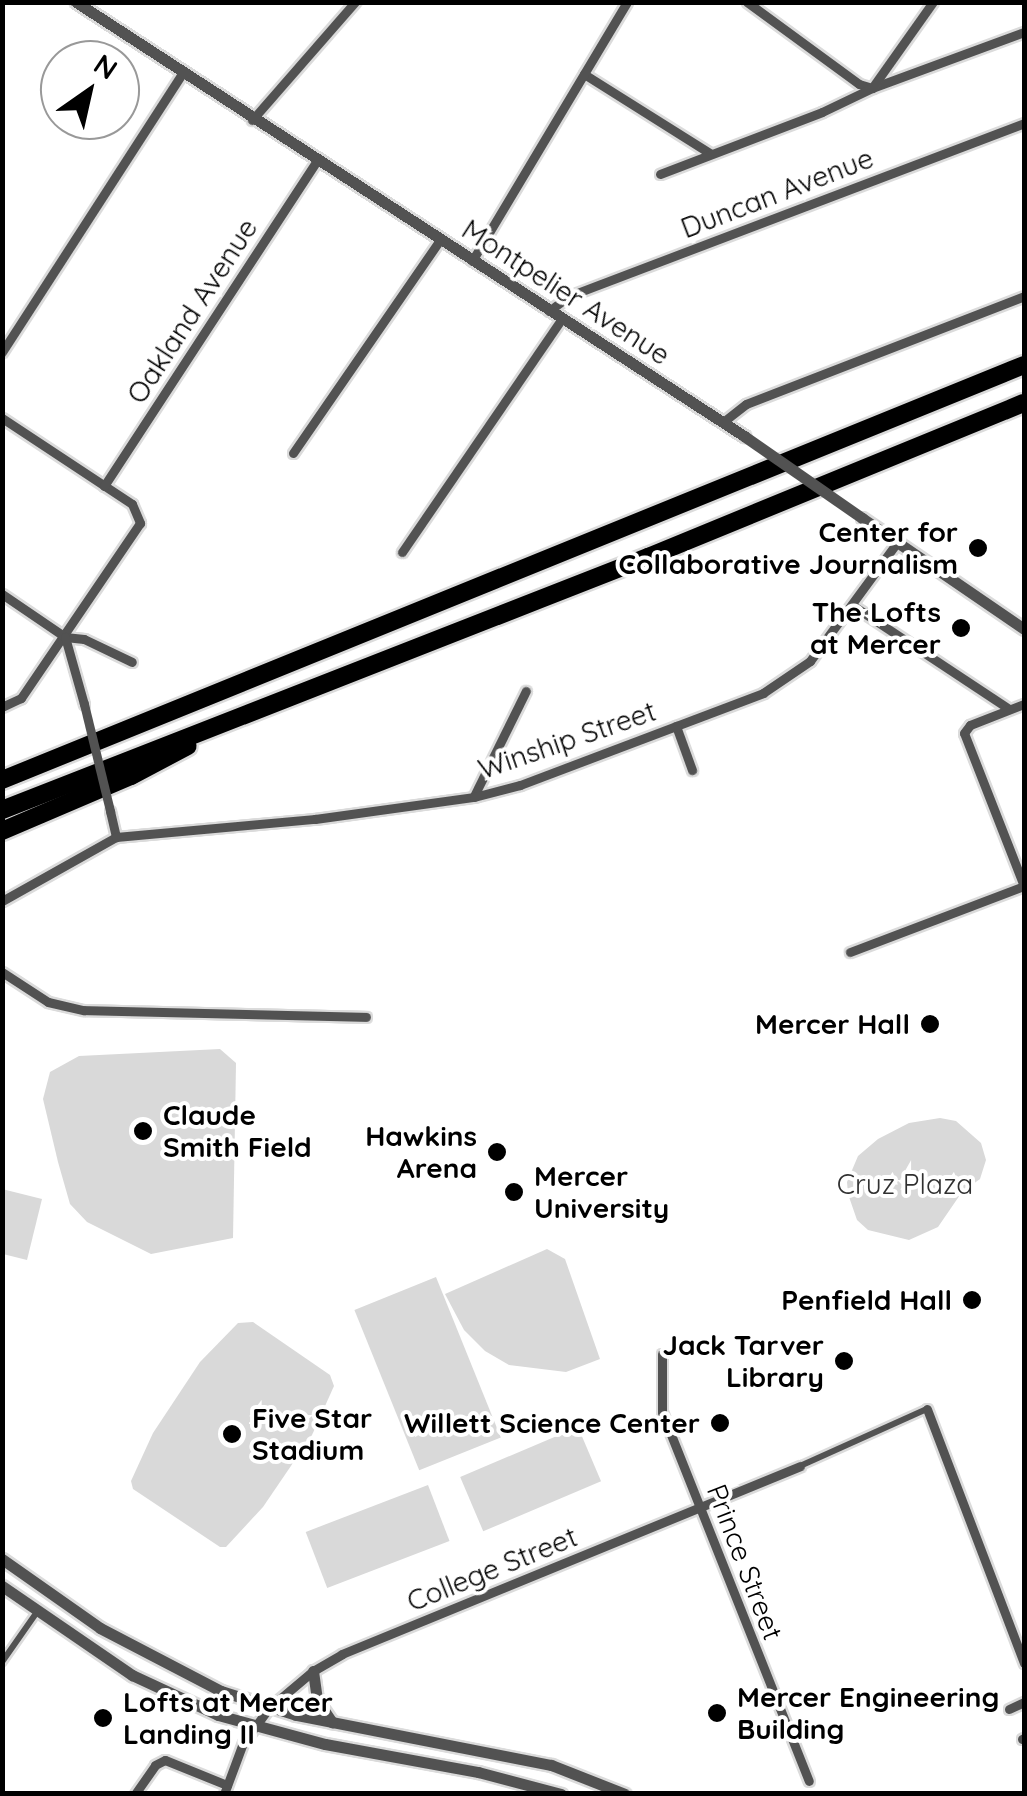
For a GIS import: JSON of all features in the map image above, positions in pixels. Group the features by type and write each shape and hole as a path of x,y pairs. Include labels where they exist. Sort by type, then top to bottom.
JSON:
{"highway":[{"path":"2,780 1024,366"},
{"path":"2,810 648,557 1024,403"},
{"path":"2,831 131,776 232,719"},
{"path":"2,770 81,749"}],"street":[{"name":"Montpelier Avenue","path":"76,2 252,120 723,422 1024,629"},
{"path":"252,120 355,2"},
{"path":"472,261 627,2"},
{"path":"747,2 859,84 872,88"},
{"path":"872,88 933,2"},
{"path":"660,174 872,88 1024,32"},
{"path":"2,352 182,74"},
{"path":"584,74 710,154"},
{"name":"Duncan Avenue","path":"550,311 569,296 1024,123"},
{"name":"Oakland Avenue","path":"104,486 317,161"},
{"path":"294,452 440,240"},
{"path":"723,422 746,404 1024,296"},
{"path":"402,552 561,320"},
{"path":"2,418 138,510 138,530 65,637 21,698 2,707"},
{"name":"Winship Street","path":"116,837 316,819 474,796 520,785 764,693 810,661 898,541"},
{"path":"2,594 65,637 84,639 132,662"},
{"path":"852,605 1009,710"},
{"path":"2,901 116,837 65,637"},
{"path":"474,796 526,691"},
{"path":"850,952 1024,886 964,732 1024,704"},
{"path":"676,726 692,770"},
{"path":"2,972 48,1002 84,1010 366,1017"},
{"name":"Prince Street","path":"662,1354 662,1412 809,1781"},
{"path":"927,1409 1024,1663"},
{"name":"College Street","path":"135,1794 155,1765 165,1760 226,1789 254,1726 312,1671 355,1648 701,1508 927,1409"},
{"path":"2,1559 139,1651 221,1691 270,1708 332,1722 524,1758 626,1794"},
{"path":"2,1586 132,1675 218,1715 560,1794"},
{"path":"2,1662 38,1611"},
{"path":"312,1671 316,1700 332,1722"},
{"path":"1010,1709 1024,1702"}],"green space":[{"name":"Claude Smith Field","path":"220,1049 236,1063 233,1238 151,1254 87,1222 70,1204 58,1162 43,1099 50,1072 79,1056"},
{"name":"Cruz Plaza","path":"940,1118 956,1121 981,1143 986,1160 980,1179 962,1192 938,1227 909,1240 868,1230 857,1220 848,1194 847,1182 858,1156 878,1139 909,1123"},
{"path":"2,1189 42,1199 27,1260 3,1254"},
{"path":"547,1249 565,1259 600,1359 566,1372 509,1365 485,1351 464,1330 445,1294"},
{"path":"436,1277 501,1437 419,1470 354,1310"},
{"name":"Five Star Stadium","path":"253,1322 330,1375 334,1386 312,1435 263,1507 226,1547 220,1547 133,1489 131,1481 153,1433 200,1362 238,1323"},
{"path":"578,1427 601,1481 483,1531 460,1477"},
{"path":"428,1485 450,1541 327,1588 306,1532"}],"place":[{"name":"Center for Collaborative Journalism","path":"978,548"},
{"name":"The Lofts at Mercer","path":"961,628"},
{"name":"Mercer Hall","path":"930,1024"},
{"name":"Claude Smith Field","path":"143,1131"},
{"name":"Hawkins Arena","path":"497,1152"},
{"name":"Mercer University","path":"514,1192"},
{"name":"Penfield Hall","path":"972,1300"},
{"name":"Jack Tarver Library","path":"844,1361"},
{"name":"Willett Science Center","path":"720,1423"},
{"name":"Five Star Stadium","path":"232,1434"},
{"name":"Mercer Engineering Building","path":"717,1713"},
{"name":"Lofts at Mercer Landing II","path":"103,1718"}]}
